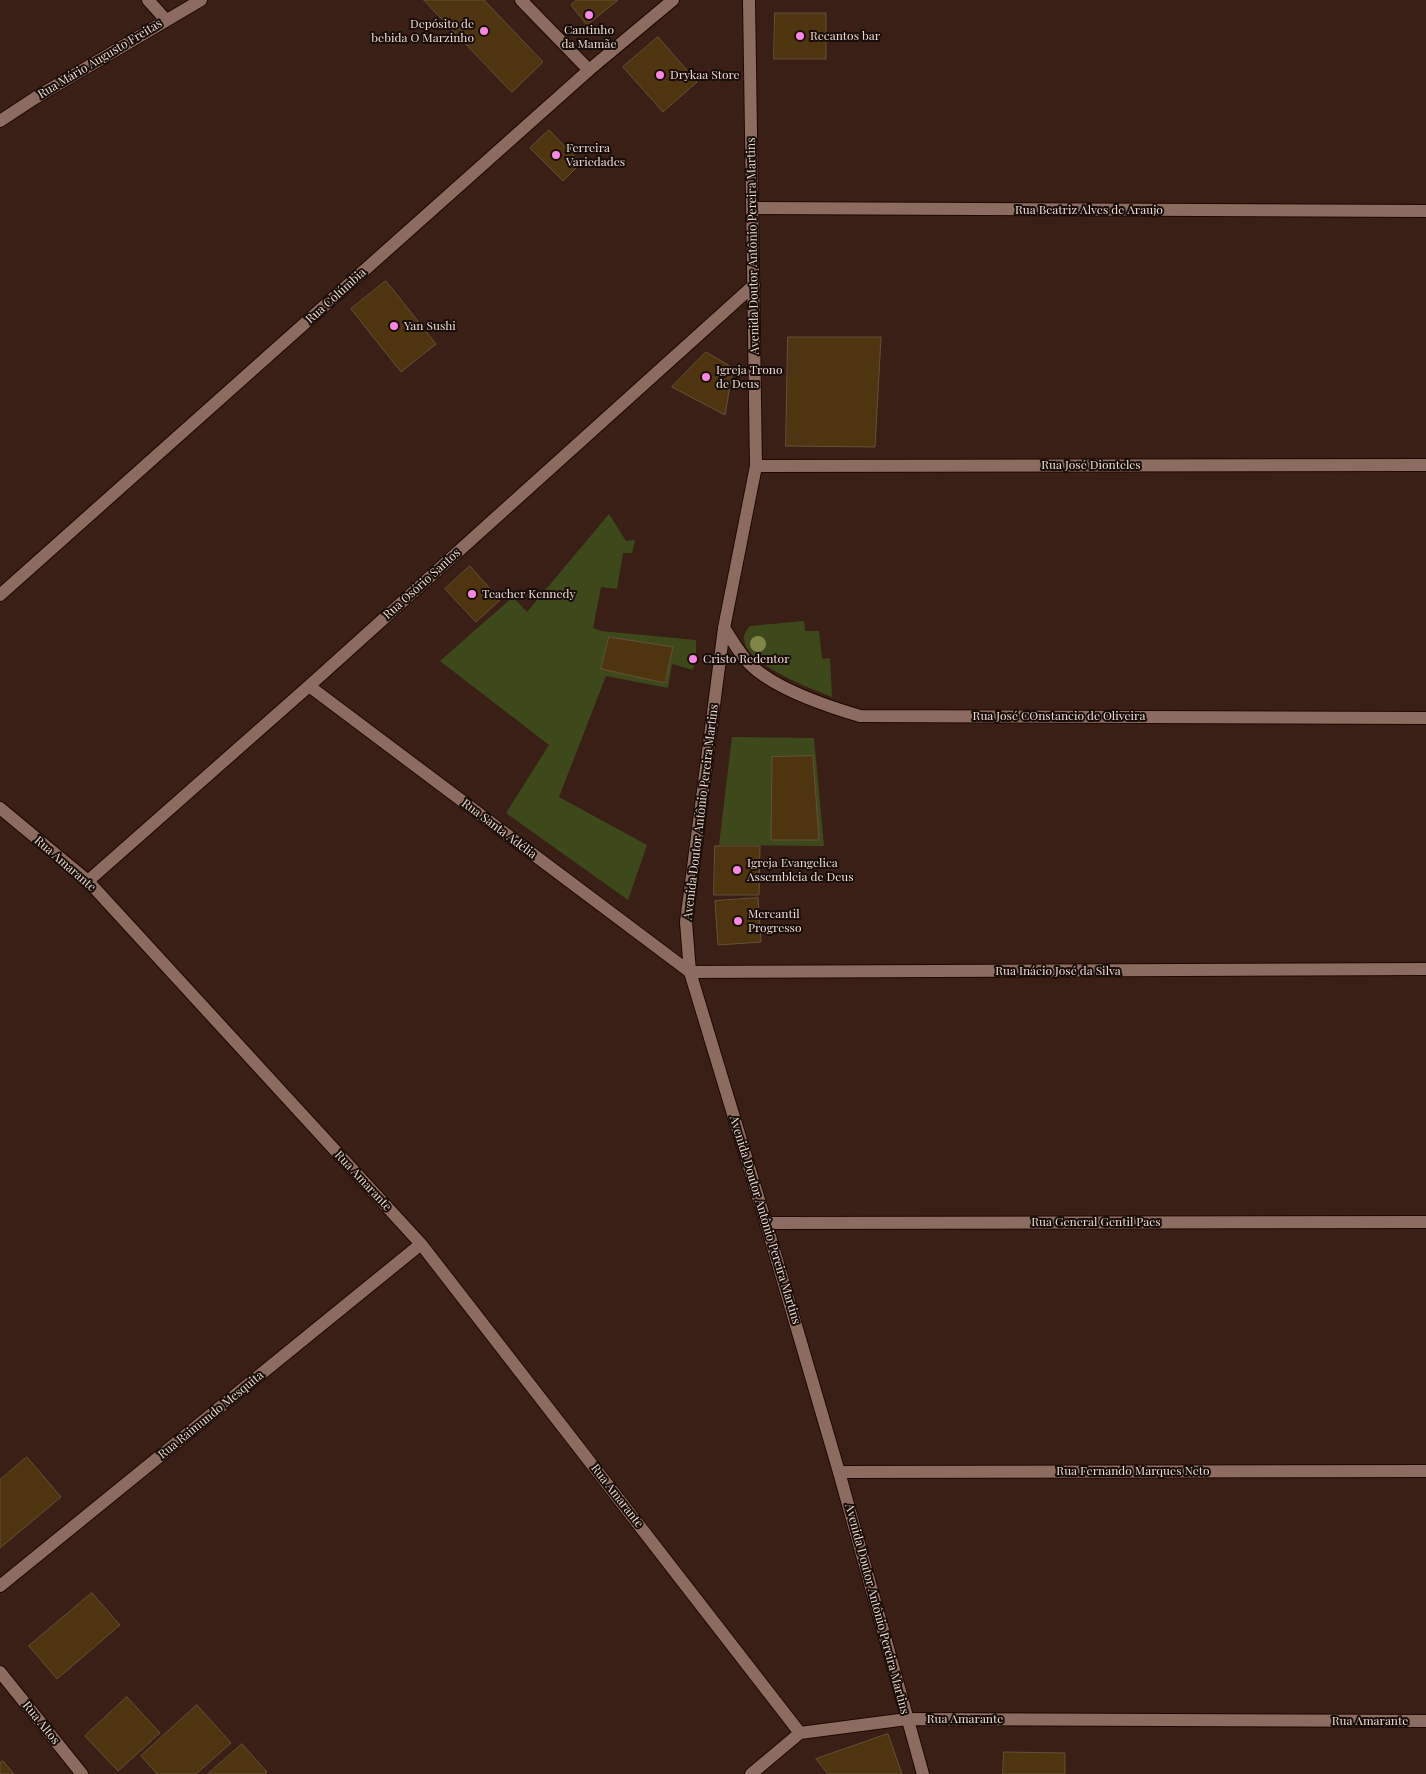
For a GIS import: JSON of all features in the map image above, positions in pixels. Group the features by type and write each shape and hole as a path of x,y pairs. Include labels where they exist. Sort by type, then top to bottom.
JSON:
{"street":[{"path":"148,0 166,20"},
{"name":"Rua Mário Augusto Freitas","path":"0,121 35,98 201,0"},
{"path":"521,0 589,70"},
{"name":"Rua Colúmbia","path":"0,594 589,70 673,0"},
{"name":"Avenida Doutor Antônio Pereira Martins","path":"749,0 756,466 724,628 686,922 690,972 839,1472 923,1774"},
{"name":"Rua Beatriz Alves de Araujo","path":"753,208 1426,211"},
{"name":"Rua Osório Santos","path":"88,881 309,686 754,285"},
{"name":"Rua José Dionteles","path":"756,466 1426,465"},
{"name":"Rua José COnstancio de Oliveira","path":"724,628 746,661 768,679 828,707 860,716 1426,718"},
{"name":"Rua Santa Adélia","path":"309,686 690,972"},
{"name":"Rua Amarante","path":"0,808 88,881 421,1244 800,1733 907,1719 1426,1721"},
{"name":"Rua Inácio José da Silva","path":"690,972 1426,970"},
{"name":"Rua General Gentil Paes","path":"766,1223 1426,1222"},
{"name":"Rua Raimundo Mesquita","path":"0,1586 421,1244"},
{"name":"Rua Fernando Marques Neto","path":"839,1472 1426,1470"},
{"name":"Rua Altos","path":"0,1672 82,1774"},
{"path":"751,1774 800,1733"}],"green space":[{"path":"609,514 626,541 635,540 632,553 623,553 617,589 601,587 593,628 601,631 696,640 696,657 693,670 672,664 668,688 606,676 559,797 647,845 628,900 506,813 549,745 440,661 513,597 527,612"},
{"path":"804,621 805,631 819,631 822,659 830,658 832,697 773,670 758,660 747,649 744,637 750,626"},
{"path":"732,737 814,738 824,846 719,845"}],"building":[{"name":"Depósito de bebida O Marzinho","path":"424,0 484,0 543,62 512,92"},
{"name":"Cantinho da Mamãe","path":"577,0 618,0 587,25 571,5"},
{"name":"Recantos bar","path":"775,13 826,13 826,59 774,59"},
{"name":"Drykaa Store","path":"658,37 697,82 663,112 623,67"},
{"name":"Ferreira Variedades","path":"549,130 581,163 563,181 530,148"},
{"name":"Yan Sushi","path":"386,281 436,344 401,372 351,309"},
{"path":"788,337 881,337 875,447 786,446"},
{"name":"Igreja Trono de Deus","path":"706,352 733,368 725,415 672,387"},
{"name":"Teacher Kennedy","path":"470,566 500,600 476,622 445,589"},
{"path":"609,637 673,647 665,683 601,669"},
{"path":"813,756 819,840 771,840 772,757"},
{"name":"Igreja Evangelica Assembleia de Deus","path":"715,846 760,846 759,895 714,895"},
{"name":"Mercantil Progresso","path":"758,898 761,942 718,945 715,901"},
{"path":"27,1457 61,1497 0,1548 0,1480"},
{"path":"92,1593 120,1625 57,1679 29,1646"},
{"path":"127,1697 160,1733 118,1771 85,1736"},
{"path":"197,1705 231,1743 196,1774 157,1774 141,1756"},
{"path":"888,1734 902,1774 828,1774 816,1759"},
{"path":"242,1744 267,1772 265,1774 208,1774"},
{"path":"1004,1752 1065,1753 1065,1774 1003,1774"},
{"path":"3,1761 14,1774 0,1774 0,1763"}],"place":[{"name":"Cantinho da Mamãe","path":"589,15"},
{"name":"Depósito de bebida O Marzinho","path":"484,31"},
{"name":"Recantos bar","path":"800,36"},
{"name":"Drykaa Store","path":"660,75"},
{"name":"Ferreira Variedades","path":"556,155"},
{"name":"Yan Sushi","path":"394,326"},
{"name":"Igreja Trono de Deus","path":"706,377"},
{"name":"Teacher Kennedy","path":"472,594"},
{"name":"Cristo Redentor","path":"693,659"},
{"name":"Igreja Evangelica Assembleia de Deus","path":"737,870"},
{"name":"Mercantil Progresso","path":"738,921"}]}
